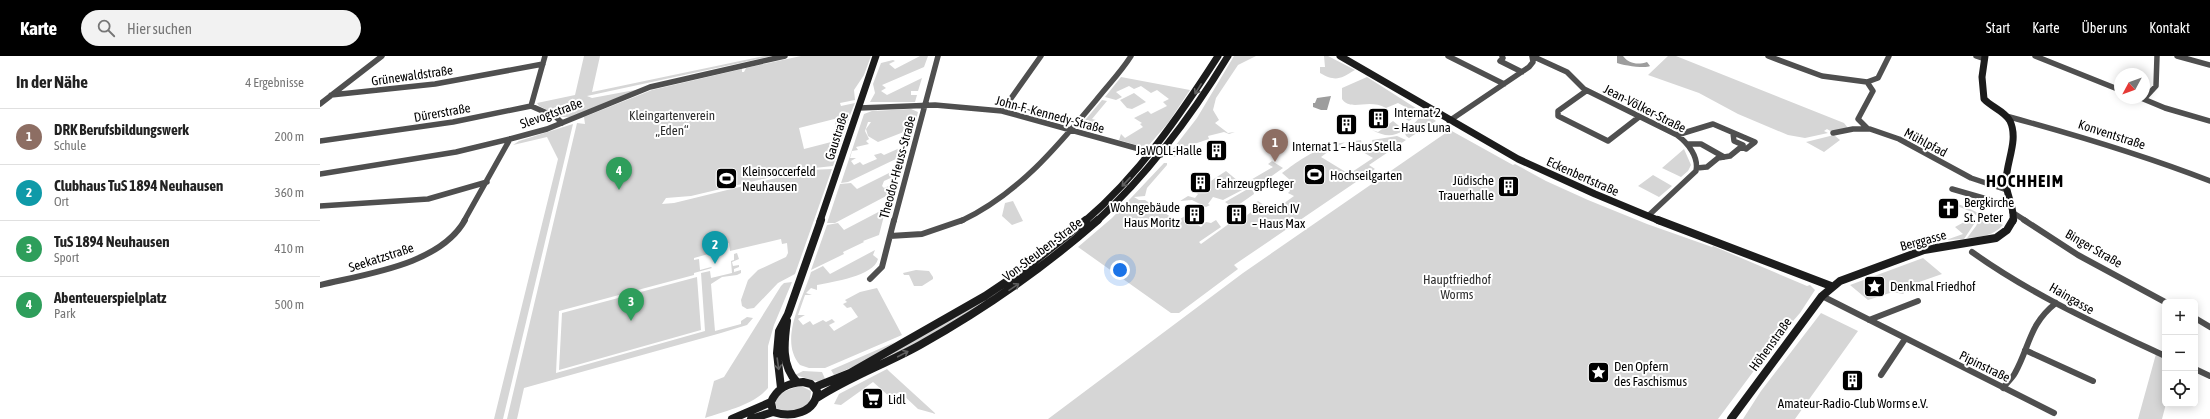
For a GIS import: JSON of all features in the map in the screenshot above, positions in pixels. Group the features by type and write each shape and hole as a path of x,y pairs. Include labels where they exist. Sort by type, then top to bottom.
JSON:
{"street":[{"path":"320,104 382,56"},
{"path":"545,56 531,106 556,117 562,123"},
{"name":"Slevogtstraße","path":"320,174 456,152 510,139 562,123 650,87 785,56"},
{"name":"Gaustraße","path":"781,388 777,337 788,314 876,56"},
{"name":"Theodor-Heuss-Straße","path":"870,279 881,268 938,56"},
{"path":"1002,111 1020,88 1041,56"},
{"path":"890,236 914,236 931,233 956,224 977,213 1005,194 1033,171 1071,130 1131,56"},
{"name":"Von-Steuben-Straße","path":"815,387 865,365 905,340 957,312 1025,269 1081,225 1108,201 1152,153 1193,98 1218,56"},
{"name":"Von-Steuben-Straße","path":"773,412 786,418 802,416 817,398 926,342 1027,278 1095,225 1123,198 1161,155 1194,110 1228,56"},
{"name":"Eckenbertstraße","path":"1340,56 1449,121 1553,176 1648,216 1831,286"},
{"path":"1448,56 1504,84"},
{"path":"1502,56 1500,61 1522,72"},
{"path":"1449,121 1522,72 1532,64 1532,56"},
{"name":"Jean-Völker-Straße","path":"1532,56 1567,72 1586,91 1677,135 1687,144 1698,168"},
{"path":"1768,56 1822,76 1868,82 1878,78 1889,56"},
{"path":"1976,56 1985,57 1982,84 1984,99 2006,116 2011,125 2013,140 2007,175 2007,192"},
{"path":"2035,56 2042,57 2114,87"},
{"path":"2150,92 2156,86 2157,56"},
{"path":"2177,56 2210,65"},
{"name":"Grünewaldstraße","path":"331,95 435,84 542,64"},
{"path":"1868,82 1873,91 1858,119 1862,126 1870,130"},
{"path":"1586,91 1557,112 1558,116 1608,141 1639,117"},
{"path":"2150,102 2210,121"},
{"name":"John-F.-Kennedy-Straße","path":"859,108 925,105 967,106 1002,111 1161,155"},
{"name":"Dürerstraße","path":"320,141 453,122 531,106"},
{"name":"Konventstraße","path":"2006,116 2099,141 2210,181"},
{"path":"1677,135 1712,124 1732,133 1732,131 1755,142 1746,149 1734,141 1732,133"},
{"name":"Mühlpfad","path":"1833,133 1853,128 1870,130 1899,139 1974,180 2007,192"},
{"name":"Seekatzstraße","path":"320,285 395,267 431,251 461,227 510,139"},
{"path":"1687,144 1701,144 1724,157"},
{"path":"1648,216 1698,168 1707,167 1718,158 1730,156 1742,146"},
{"path":"320,206 428,199 443,196 486,182"},
{"name":"Binger Straße","path":"1952,189 2012,209 2078,255 2162,300"},
{"name":"Berggasse","path":"1831,286 1845,278 1924,250 1996,238 2004,234 2011,225 2012,209 2007,192"},
{"name":"Haingasse","path":"1972,252 1990,265 2103,329 2162,355"},
{"name":"Höhenstraße","path":"1731,419 1831,286"},
{"name":"Pipinstraße","path":"1822,296 2054,413"},
{"path":"1869,320 1918,301"},
{"path":"2003,388 2007,380 2014,376 2037,318 2056,302"},
{"name":"Gaustraße","path":"788,314 784,338 785,351 790,374 797,382"},
{"path":"2198,320 2210,327"},
{"path":"1881,375 1905,339"},
{"path":"2025,350 2093,381"},
{"path":"2198,370 2210,376"},
{"path":"732,419 771,402 781,388 797,382 809,383 815,387 817,398"},
{"path":"751,419 773,412 771,402"}],"green space":[{"path":"584,56 600,56 592,92 764,56 772,56 587,96 592,98 640,89 571,117 562,117 539,106 537,103 575,95"},
{"name":"Kleingartenverein „Eden“","path":"801,56 871,56 864,75 854,90 855,100 840,103 841,106 855,103 850,115 799,128 804,149 839,140 835,122 849,118 833,166 805,169 691,196 666,198 662,204 674,203 809,170 832,169 795,274 778,283 754,308 747,309 742,306 741,300 748,280 758,270 786,257 788,253 787,243 782,244 781,239 730,251 729,243 712,247 712,253 694,258 694,260 699,259 700,270 712,268 694,273 694,275 559,311 556,373 705,331 701,273 710,271 711,278 732,273 731,261 734,260 734,254 737,253 739,259 732,262 733,266 739,265 739,267 734,269 734,272 741,270 741,273 722,277 711,284 715,331 741,324 741,321 747,317 753,318 747,325 721,333 524,388 517,419 507,419 577,123 585,124 584,117 652,90 742,69 742,72 744,72 746,68"},
{"path":"920,56 928,56 924,67 882,85 886,88 881,91 887,95 922,78 918,91 911,91 911,95 917,95 915,102 870,102 875,93 873,84 881,63 893,60 895,61 889,64 895,69"},
{"path":"1234,56 1256,56 1238,65 1216,98 1213,110 1219,120 1215,123 1228,133 1235,132 1229,134 1224,132 1208,136 1209,139 1185,147 1175,157 1171,156 1169,154 1197,118"},
{"path":"1324,56 1328,56 1355,70 1338,78 1330,78 1325,76 1320,73 1320,67 1325,67"},
{"path":"1668,56 1676,56 1844,123 1848,128 1832,132 1827,129 1824,131 1828,133 1805,138 1788,135 1738,114 1699,93 1648,75"},
{"path":"1121,77 1190,90 1168,123 1149,145 1140,146 1119,140 1121,134 1125,138 1143,127 1140,124 1142,123 1134,118 1148,111 1151,114 1167,106 1163,102 1169,99 1157,90 1151,93 1141,86 1134,89 1129,86 1116,92 1122,97 1116,100 1105,97"},
{"path":"1367,77 1422,112 1409,121 1397,114 1401,111 1405,113 1411,110 1398,103 1386,108 1373,104 1355,105 1346,103 1342,99 1342,88"},
{"path":"1134,93 1146,102 1132,109 1127,108 1120,100"},
{"path":"1102,100 1107,101 1092,119 1096,120 1087,131 1083,129 1081,125"},
{"path":"911,109 918,112 914,128 878,142 868,136 866,129 871,122 868,122 865,131 869,139 866,141 869,144 856,147 858,150 852,151 850,158 856,158 851,161 854,165 860,162 863,165 877,159 874,155 881,153 884,155 902,147 900,144 911,139 910,143 903,146 900,157 848,182 841,183 864,114 872,111"},
{"path":"1424,113 1436,121 1409,138 1406,136 1405,133"},
{"path":"1393,121 1404,130 1400,133 1388,135 1380,134 1372,130 1378,132"},
{"path":"573,124 503,419 494,419 558,159 547,137 513,145 519,141"},
{"name":"Hauptfriedhof Worms","path":"1450,130 1513,165 1515,164 1546,181 1588,200 1647,224 1712,247 1713,246 1807,286 1810,285 1815,290 1800,313 1779,337 1718,419 1048,419 1243,273"},
{"path":"1834,135 1840,140 1824,152 1806,142"},
{"path":"1397,136 1406,140 1369,165 1375,169 1234,265 1238,269 1179,313 1171,313 1078,247 1112,218 1164,163 1167,163 1167,165 1147,188 1145,196 1134,197 1139,200 1145,200 1177,221 1185,216 1201,227 1206,222 1211,223 1216,220 1221,227 1199,242 1201,244 1230,223 1233,225 1257,208 1252,205 1258,201 1268,208 1271,206 1276,209 1294,196 1288,193 1290,191 1288,185 1290,180 1282,173 1311,153 1324,150 1329,151 1321,157 1349,174 1373,158 1346,142 1361,140 1363,147 1373,146 1372,140"},
{"path":"1345,142 1336,147 1334,144"},
{"path":"1684,149 1691,165 1688,171 1681,177 1662,168"},
{"path":"1272,161 1283,168 1256,187 1242,185 1273,167 1268,164"},
{"path":"897,169 895,176 884,181 882,186 884,188 893,184 890,194 835,223 827,223 840,184 851,183 857,189"},
{"path":"1226,171 1238,181 1237,182 1246,188 1223,200 1213,197 1208,204 1210,205 1206,207 1192,200 1180,201 1188,196 1195,198 1198,194 1194,192"},
{"path":"1653,175 1672,186 1659,197 1638,186"},
{"path":"1246,190 1253,190 1254,194 1234,208 1225,202"},
{"path":"1120,193 1092,223 962,317 889,358 872,364 940,326 1104,208"},
{"path":"1948,200 2003,225 1991,234 1967,238 1980,218 1972,212 1947,202"},
{"path":"1013,201 1023,221 1012,225 1002,216 1005,203"},
{"path":"886,208 879,235 863,241 864,242 843,252 844,254 811,270 827,225 838,223 844,230"},
{"path":"1966,221 1974,224 1964,239 1946,240 1963,234 1955,227"},
{"path":"875,250 873,255 878,259 875,265 869,270 842,280 817,285 817,290 811,288 806,293 812,295 805,295 798,315 805,315 798,319 803,325 810,321 813,325 823,320 826,322 832,319 835,322 829,325 834,331 858,317 851,307 847,308 843,304 847,302 845,300 860,292 877,288 902,335 825,368 809,368 800,365 794,355 791,344 792,332 794,319 811,272 823,266 830,274"},
{"path":"1923,258 1942,274 1905,287 1906,291 1903,294 1893,292 1868,300 1850,285"},
{"path":"916,270 929,271 933,279 922,286 914,286 909,275 904,275 903,273"},
{"path":"697,277 701,330 559,370 562,313"},
{"path":"792,282 774,325 768,346 768,388 755,399 747,403 705,418 714,381 724,377 781,286 784,283"},
{"path":"1821,313 1858,331 1795,419 1743,419 1761,391"},
{"path":"895,342 864,362 834,375 831,370"},
{"path":"2156,354 2162,357 2162,407 2165,407 2162,419 2138,419"},
{"path":"887,369 936,414 918,409 900,392 890,397 873,382 841,405 834,404 839,394"},
{"path":"803,371 822,372 826,381 819,382 795,375"},
{"path":"801,386 811,391 810,402 797,412 778,410 776,400 779,396 792,388"}],"shaded area":[{"path":"1617,56 1623,56 1628,61 1634,63 1647,62 1650,66 1639,67 1619,64 1617,63"},
{"path":"1331,96 1327,110 1321,110 1313,107 1313,103 1315,103 1317,98"}],"place":[{"name":"Internat 2 – Haus Luna","path":"1378,119"},
{"name":"Internat 1 – Haus Stella","path":"1347,124"},
{"name":"JaWOLL-Halle","path":"1217,150"},
{"name":"DRK Berufsbildungswerk","path":"1275,162"},
{"name":"Hochseilgarten","path":"1315,175"},
{"name":"Kleinsoccerfeld Neuhausen","path":"727,178"},
{"name":"Fahrzeugpfleger","path":"1200,183"},
{"name":"Jüdische Trauerhalle","path":"1509,187"},
{"name":"Abenteuerspielplatz","path":"619,190"},
{"name":"Bergkirche St. Peter","path":"1949,209"},
{"name":"Wohngebäude Haus Moritz","path":"1195,214"},
{"name":"Bereich IV – Haus Max","path":"1236,215"},
{"name":"Clubhaus TuS 1894 Neuhausen","path":"715,264"},
{"name":"Denkmal Friedhof","path":"1874,286"},
{"name":"TuS 1894 Neuhausen","path":"631,321"},
{"name":"Den Opfern des Faschismus","path":"1599,373"},
{"name":"Amateur-Radio-Club Worms e.V.","path":"1853,381"},
{"name":"Lidl","path":"872,399"}],"district":[{"name":"HOCHHEIM","path":"2025,181"}]}
